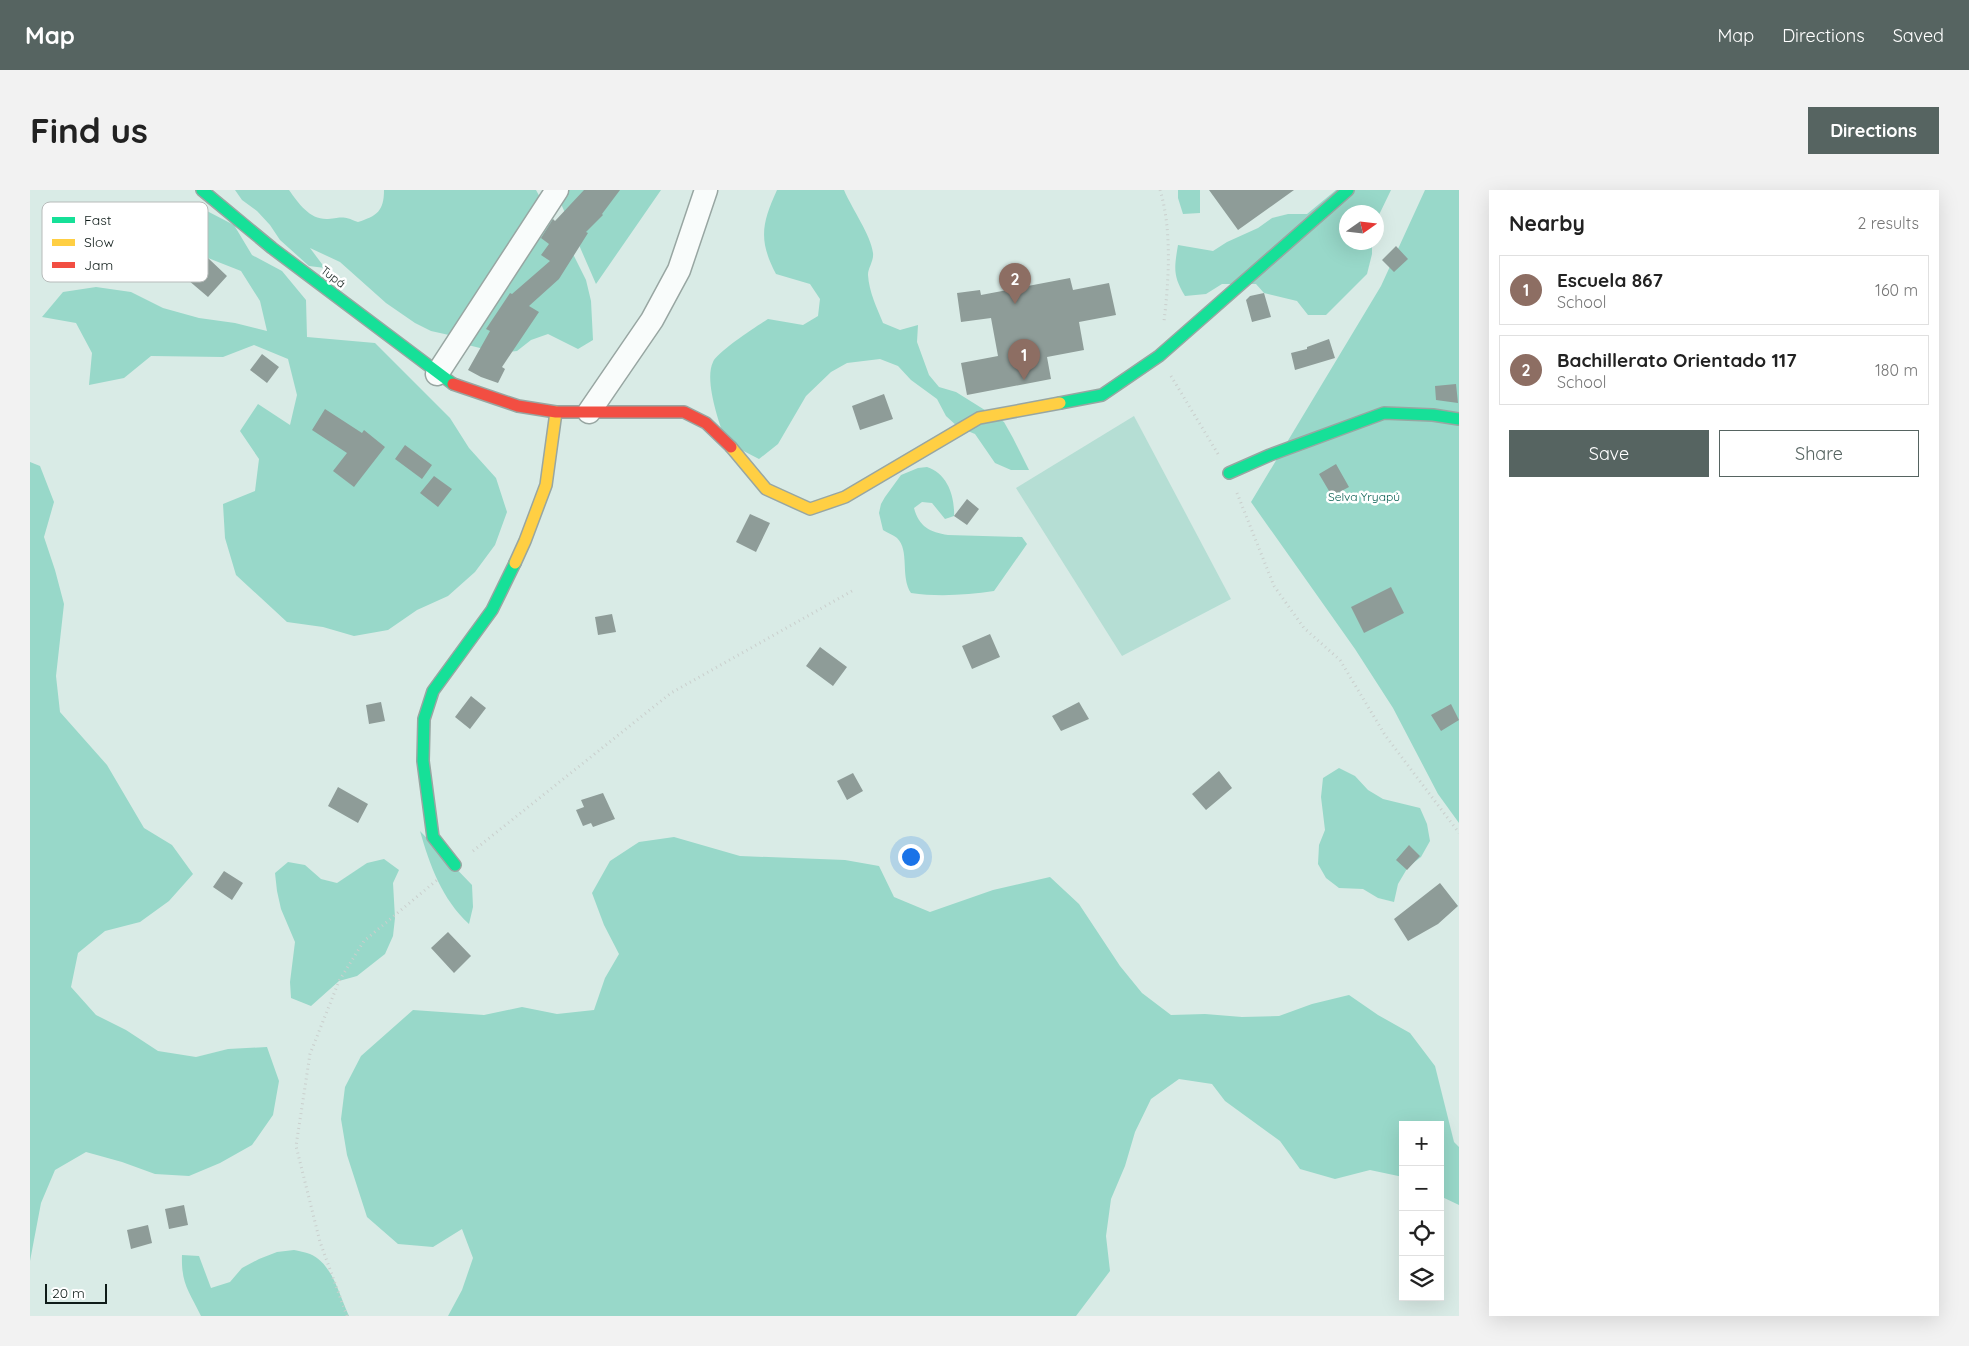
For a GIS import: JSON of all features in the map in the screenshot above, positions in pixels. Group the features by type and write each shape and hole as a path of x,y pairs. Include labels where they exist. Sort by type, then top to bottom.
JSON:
{"street":[{"name":"Tupá","path":"202,190 272,248 443,379 518,406 556,412 684,412 706,423 726,442 766,489 810,509 844,497 979,418 1102,395 1159,356 1348,190"},
{"path":"443,379 557,190"},
{"path":"589,412 652,320 679,270 706,190"},
{"path":"455,865 433,837 423,761 424,719 433,691 492,610 525,540 546,484 556,412"},
{"path":"1229,473 1270,455 1384,413 1434,415 1459,419"}],"path":[{"path":"1160,190 1164,204 1169,277 1159,356 1229,473 1274,586 1304,628 1340,660 1385,736 1459,833"},
{"path":"347,1316 320,1242 296,1146 310,1054 339,981 364,941 455,865 671,693 852,591"}],"green space":[{"path":"235,190 289,190 301,206 316,217 322,219 343,218 358,222 378,212 383,203 384,190 536,190 568,244 586,280 591,301 593,340 578,349 548,334 531,340 517,351 500,353 464,344 449,335 431,331 415,323 386,303 340,262 310,248 325,268 309,266 280,240 270,225 257,211 242,200"},
{"path":"555,190 661,190 596,284"},
{"path":"777,190 844,190 872,246 873,256 868,275 870,288 883,323 900,330 918,325 917,342 929,375 939,387 956,392 1004,422 1029,470 1011,470 995,463 975,434 958,427 946,416 937,399 911,380 898,366 880,359 847,363 831,372 806,396 778,444 759,459 726,442 716,413 711,390 710,379 713,362 738,339 768,319 803,325 818,316 820,299 810,284 776,274 766,251 764,241 765,222"},
{"path":"1178,190 1200,190 1200,213 1183,214 1178,198"},
{"path":"1336,190 1391,190 1384,205 1339,205 1339,250 1372,250 1372,254 1367,274 1326,315 1308,315 1297,301 1264,293 1256,284 1222,284 1206,294 1185,296 1176,277 1178,245 1213,251 1227,242 1258,228 1272,218 1288,214 1307,214"},
{"name":"Selva Yryapú","path":"1425,190 1459,190 1459,823 1438,794 1393,708 1355,649 1251,502 1381,286"},
{"path":"208,212 234,225 252,255 282,271 306,300 307,337 375,343 450,418 469,448 496,478 507,512 495,545 475,572 448,596 417,610 388,630 354,636 323,627 287,622 236,575 225,538 223,504 255,491 259,459 240,431 258,404 290,425 297,395 288,359 254,345 223,357 151,356 124,378 89,385 92,353 76,323 42,317 63,292 96,287 131,292 163,308 199,318 235,323 267,331 260,301 241,271 208,258"},
{"path":"1134,416 1231,599 1122,656 1016,488"},
{"path":"30,462 40,466 54,502 44,537 64,604 56,676 60,712 107,765 144,828 172,845 193,874 169,901 140,922 105,931 78,953 71,987 96,1015 126,1030 158,1051 196,1057 228,1049 267,1047 279,1081 273,1115 252,1145 220,1163 189,1176 155,1174 86,1152 55,1170 41,1203 30,1261"},
{"path":"927,467 940,474 945,480 953,501 954,516 945,519 932,503 922,502 914,508 919,520 926,528 948,535 1022,537 1027,544 994,591 952,595 911,593 906,579 901,543 896,537 883,530 879,513 885,497 901,475 918,468"},
{"path":"1339,768 1355,776 1368,790 1383,799 1420,808 1427,824 1430,841 1421,857 1408,867 1398,884 1394,902 1378,898 1363,889 1339,888 1326,878 1318,864 1319,845 1325,830 1321,797 1323,778"},
{"path":"420,831 472,885 473,907 469,924 444,893 428,857"},
{"path":"674,837 740,856 845,860 879,866 894,897 930,912 993,890 1050,877 1079,904 1120,966 1142,993 1171,1015 1279,1016 1312,1004 1349,995 1378,1015 1410,1033 1435,1066 1454,1142 1459,1147 1459,1205 1444,1198 1444,1121 1399,1121 1399,1176 1370,1170 1335,1179 1300,1169 1280,1141 1225,1101 1212,1084 1179,1079 1151,1099 1135,1132 1125,1166 1111,1199 1106,1236 1110,1271 1076,1316 448,1316 462,1290 473,1258 462,1229 433,1247 398,1244 367,1217 347,1155 341,1119 345,1087 361,1056 413,1010 484,1015 522,1007 557,1014 594,1010 605,978 619,954 604,925 592,893 610,861 639,842"},
{"path":"384,859 399,870 393,883 395,918 393,936 385,954 357,976 339,981 311,1006 291,998 290,982 295,942 281,909 275,873 288,862 305,865 321,879 337,883 367,863"},
{"path":"294,1250 310,1254 318,1259 330,1272 349,1316 201,1316 184,1280 182,1255 199,1256 211,1288 230,1282 242,1268 259,1259 277,1252"}],"building":[{"path":"584,190 620,190 603,215 586,232 588,233 559,279 529,306 539,312 502,367 505,369 498,383 468,370 490,331 486,329 510,293 512,294 550,261 541,255 549,244 541,238 553,219 555,221"},
{"path":"1209,190 1294,190 1238,230"},
{"path":"1396,246 1408,259 1394,272 1382,260"},
{"path":"208,258 227,276 208,297 190,282 208,282"},
{"path":"1070,278 1073,290 1109,283 1116,315 1079,322 1084,350 1047,357 1051,379 967,395 961,363 998,356 991,318 961,322 957,293 980,290 981,295"},
{"path":"1264,293 1271,317 1252,322 1246,300 1250,296"},
{"path":"1329,339 1335,358 1295,370 1291,353 1307,349 1307,347"},
{"path":"262,354 279,367 267,383 250,370"},
{"path":"1456,384 1458,403 1436,400 1435,386"},
{"path":"884,394 893,419 860,430 852,406"},
{"path":"325,409 362,433 364,430 385,447 354,487 333,471 347,453 312,430"},
{"path":"405,445 432,465 422,479 395,459"},
{"path":"1336,464 1349,487 1332,496 1319,474"},
{"path":"434,476 452,489 438,507 420,493"},
{"path":"967,499 979,509 967,525 954,516"},
{"path":"750,514 770,523 756,552 736,542"},
{"path":"1391,587 1404,613 1364,633 1351,607"},
{"path":"612,614 616,632 598,635 595,617"},
{"path":"990,634 1000,657 972,669 962,646"},
{"path":"820,647 847,667 833,686 806,666"},
{"path":"471,696 486,708 470,729 455,717"},
{"path":"381,702 385,721 369,724 366,705"},
{"path":"1079,702 1089,719 1061,731 1052,716"},
{"path":"1451,704 1459,720 1441,731 1431,715"},
{"path":"1219,771 1232,788 1206,810 1192,794"},
{"path":"853,773 863,791 847,800 837,781"},
{"path":"338,787 368,804 358,823 328,806"},
{"path":"603,793 615,819 593,827 591,823 583,826 576,810 584,807 581,800"},
{"path":"1409,845 1420,856 1407,870 1396,860"},
{"path":"224,871 243,883 232,900 213,887"},
{"path":"1440,883 1458,906 1438,924 1408,941 1394,919"},
{"path":"448,932 471,956 454,973 431,948"},
{"path":"184,1205 188,1225 169,1229 165,1209"},
{"path":"148,1225 152,1243 131,1249 127,1230"}],"traffic: fast":[{"path":"202,190 272,248 453,384"},
{"path":"1060,403 1102,395 1159,356 1348,190"},
{"path":"1229,473 1270,455 1384,413 1433,415 1459,419"},
{"path":"455,865 433,837 423,761 424,719 433,691 492,610 515,563"}],"traffic: slow":[{"path":"731,447 766,489 810,509 845,497 979,418 1060,403"},
{"path":"515,563 546,485 556,412"}],"traffic: jam":[{"path":"453,384 518,406 556,412 684,412 706,423 731,447"}],"place":[{"name":"Bachillerato Orientado 117","path":"1015,304"},
{"name":"Escuela 867","path":"1024,380"}]}
